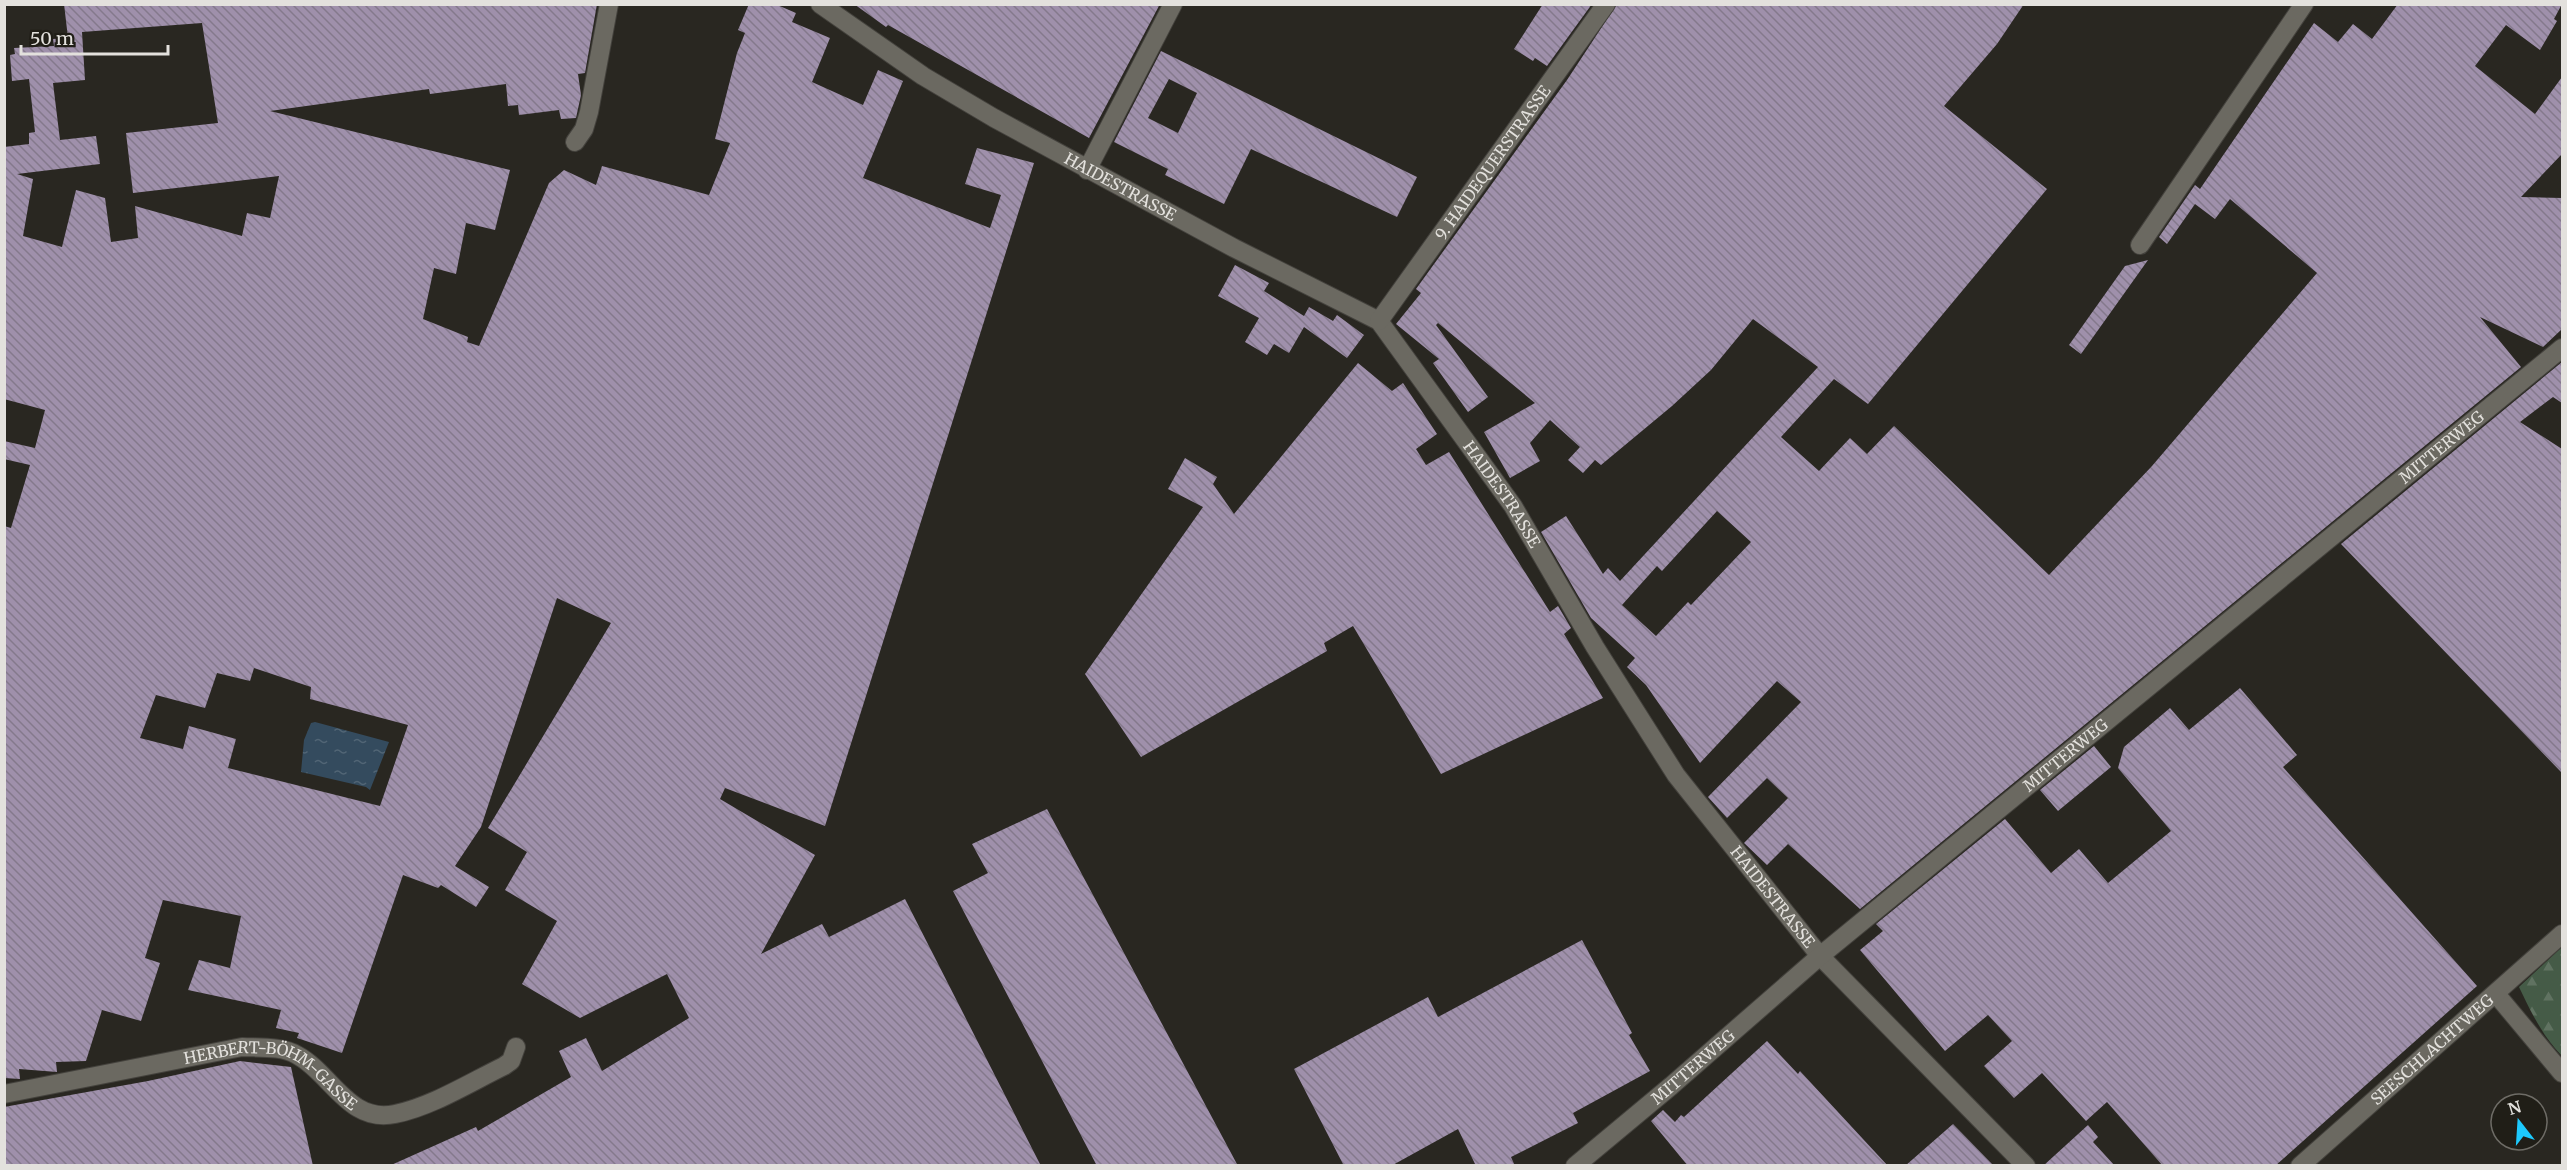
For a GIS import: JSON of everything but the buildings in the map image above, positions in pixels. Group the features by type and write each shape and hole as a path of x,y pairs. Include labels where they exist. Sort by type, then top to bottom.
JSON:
{"street":[{"path":"575,142 584,129 590,112 609,4"},
{"name":"HAIDESTRASSE","path":"820,4 923,76 1087,170 1379,321 1513,506 1595,647 1676,775 1820,956 2026,1166"},
{"path":"1087,170 1173,4"},
{"name":"9. HAIDEQUERSTRASSE","path":"1379,321 1606,4"},
{"path":"2140,245 2304,4"},
{"name":"MITTERWEG","path":"1575,1166 1820,956 2560,354"},
{"name":"SEESCHLACHTWEG","path":"2300,1166 2562,934"},
{"path":"2496,994 2562,1073"},
{"name":"HERBERT-BÖHM-GASSE","path":"4,1094 243,1047 269,1048 296,1054 320,1072 345,1100 362,1110 392,1115 415,1109 504,1066 512,1061 516,1047"}],"green space":[{"path":"2562,947 2562,1056 2543,1032 2519,987"}],"water":[{"path":"315,722 389,742 370,790 366,787 301,772 304,740 311,723"}]}
